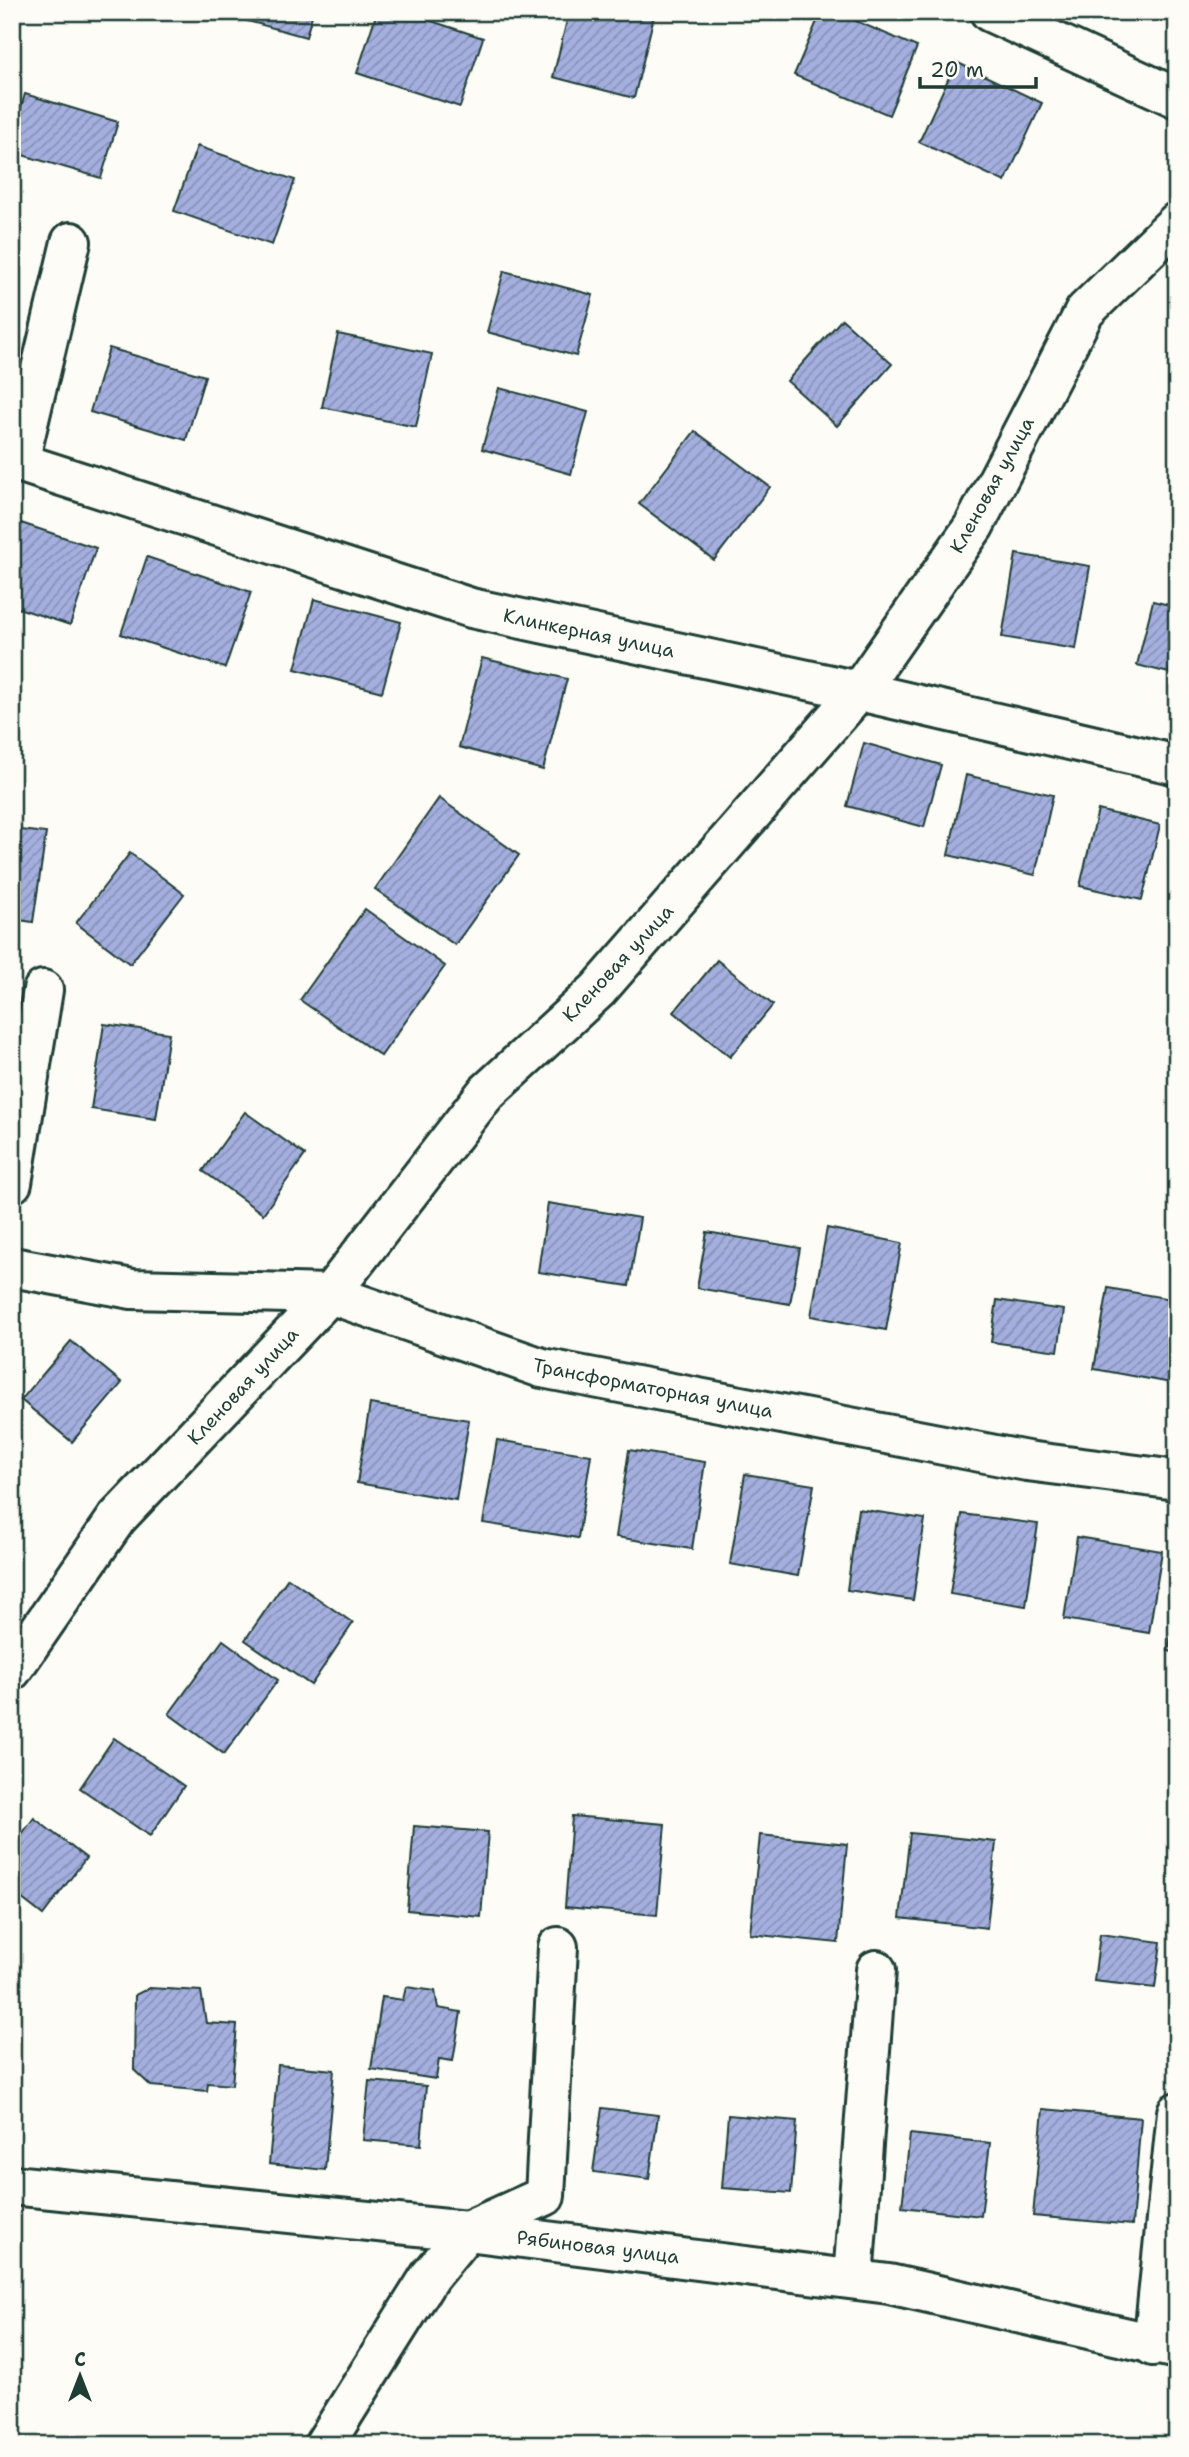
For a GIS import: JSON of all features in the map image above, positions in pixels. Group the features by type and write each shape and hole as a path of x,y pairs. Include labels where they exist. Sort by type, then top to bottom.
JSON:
{"street":[{"path":"990,12 1177,98"},
{"name":"Кленовая улица","path":"12,1670 117,1518 330,1294 486,1093 598,990 859,691 974,526 1085,311 1177,222"},
{"path":"16,461 71,242"},
{"name":"Клинкерная улица","path":"16,461 471,608 859,691 1177,765"},
{"path":"12,1183 43,990"},
{"name":"Трансформаторная улица","path":"12,1267 132,1289 330,1294 542,1368 1027,1461 1177,1480"},
{"path":"324,2445 430,2276 467,2231 545,2196 558,1947"},
{"path":"853,2279 876,1970"},
{"path":"1165,2347 1177,2112"},
{"name":"Рябиновая улица","path":"12,2185 467,2231 889,2284 1165,2347"}],"building":[{"path":"234,12 313,12 306,37 233,17"},
{"path":"377,12 404,12 483,38 460,107 357,73"},
{"path":"569,12 655,12 634,98 553,77"},
{"path":"821,12 835,12 917,47 889,115 794,75"},
{"path":"956,62 1042,103 1005,182 919,142"},
{"path":"25,94 118,122 101,178 12,152 12,137"},
{"path":"197,146 295,180 272,245 174,211"},
{"path":"504,271 593,295 576,356 487,332"},
{"path":"842,319 892,364 837,426 787,381"},
{"path":"338,334 432,354 416,427 322,407"},
{"path":"109,348 205,376 186,440 90,412"},
{"path":"499,388 588,412 571,474 482,449"},
{"path":"695,431 770,487 714,560 639,504"},
{"path":"12,520 96,548 70,625 12,606"},
{"path":"1016,554 1090,566 1076,649 1002,637"},
{"path":"147,557 251,592 225,668 121,634"},
{"path":"314,599 401,622 382,692 295,669"},
{"path":"1153,601 1177,607 1177,675 1137,665"},
{"path":"482,658 567,679 543,770 459,747"},
{"path":"864,743 941,765 924,827 847,806"},
{"path":"966,775 1053,795 1035,875 948,855"},
{"path":"439,798 519,855 455,945 375,889"},
{"path":"1098,810 1160,825 1142,900 1080,886"},
{"path":"12,829 46,833 33,922 12,919"},
{"path":"130,853 184,894 130,964 76,923"},
{"path":"365,909 445,966 381,1056 300,1000"},
{"path":"717,960 773,1005 730,1057 674,1012"},
{"path":"104,1024 169,1033 156,1119 91,1109"},
{"path":"245,1112 305,1155 263,1214 203,1171"},
{"path":"548,1203 640,1218 629,1286 538,1272"},
{"path":"827,1228 902,1243 886,1330 811,1316"},
{"path":"707,1232 800,1248 790,1304 697,1288"},
{"path":"1108,1288 1177,1300 1177,1384 1094,1369"},
{"path":"997,1300 1064,1310 1058,1351 991,1342"},
{"path":"71,1341 122,1383 72,1442 21,1400"},
{"path":"370,1404 469,1420 456,1500 357,1483"},
{"path":"497,1440 591,1455 578,1538 483,1523"},
{"path":"629,1450 705,1462 692,1549 616,1537"},
{"path":"745,1474 814,1485 798,1576 730,1564"},
{"path":"858,1509 925,1519 913,1600 847,1590"},
{"path":"962,1514 1038,1524 1026,1606 950,1594"},
{"path":"1077,1537 1162,1551 1149,1633 1064,1619"},
{"path":"288,1578 353,1623 311,1685 245,1640"},
{"path":"1177,1601 1177,1653 1168,1651"},
{"path":"223,1640 278,1680 224,1754 169,1714"},
{"path":"114,1738 184,1786 150,1836 80,1788"},
{"path":"572,1816 665,1824 657,1915 565,1907"},
{"path":"34,1818 86,1858 43,1915 12,1891 12,1847"},
{"path":"414,1826 488,1832 481,1917 407,1910"},
{"path":"910,1833 996,1842 987,1928 900,1918"},
{"path":"760,1835 847,1844 838,1943 750,1934"},
{"path":"1100,1934 1161,1942 1155,1988 1094,1981"},
{"path":"406,1987 435,1991 438,2008 461,2012 453,2061 439,2059 436,2079 371,2069 382,1997 403,2000"},
{"path":"149,1988 201,1991 206,2023 237,2025 232,2085 208,2083 207,2091 151,2086 134,2070 135,1995"},
{"path":"278,2065 334,2070 325,2170 269,2164"},
{"path":"369,2081 426,2086 421,2145 363,2140"},
{"path":"602,2108 658,2115 649,2179 593,2172"},
{"path":"1043,2109 1141,2118 1132,2225 1033,2216"},
{"path":"728,2115 797,2121 791,2193 722,2188"},
{"path":"910,2134 990,2143 981,2216 902,2207"}]}
